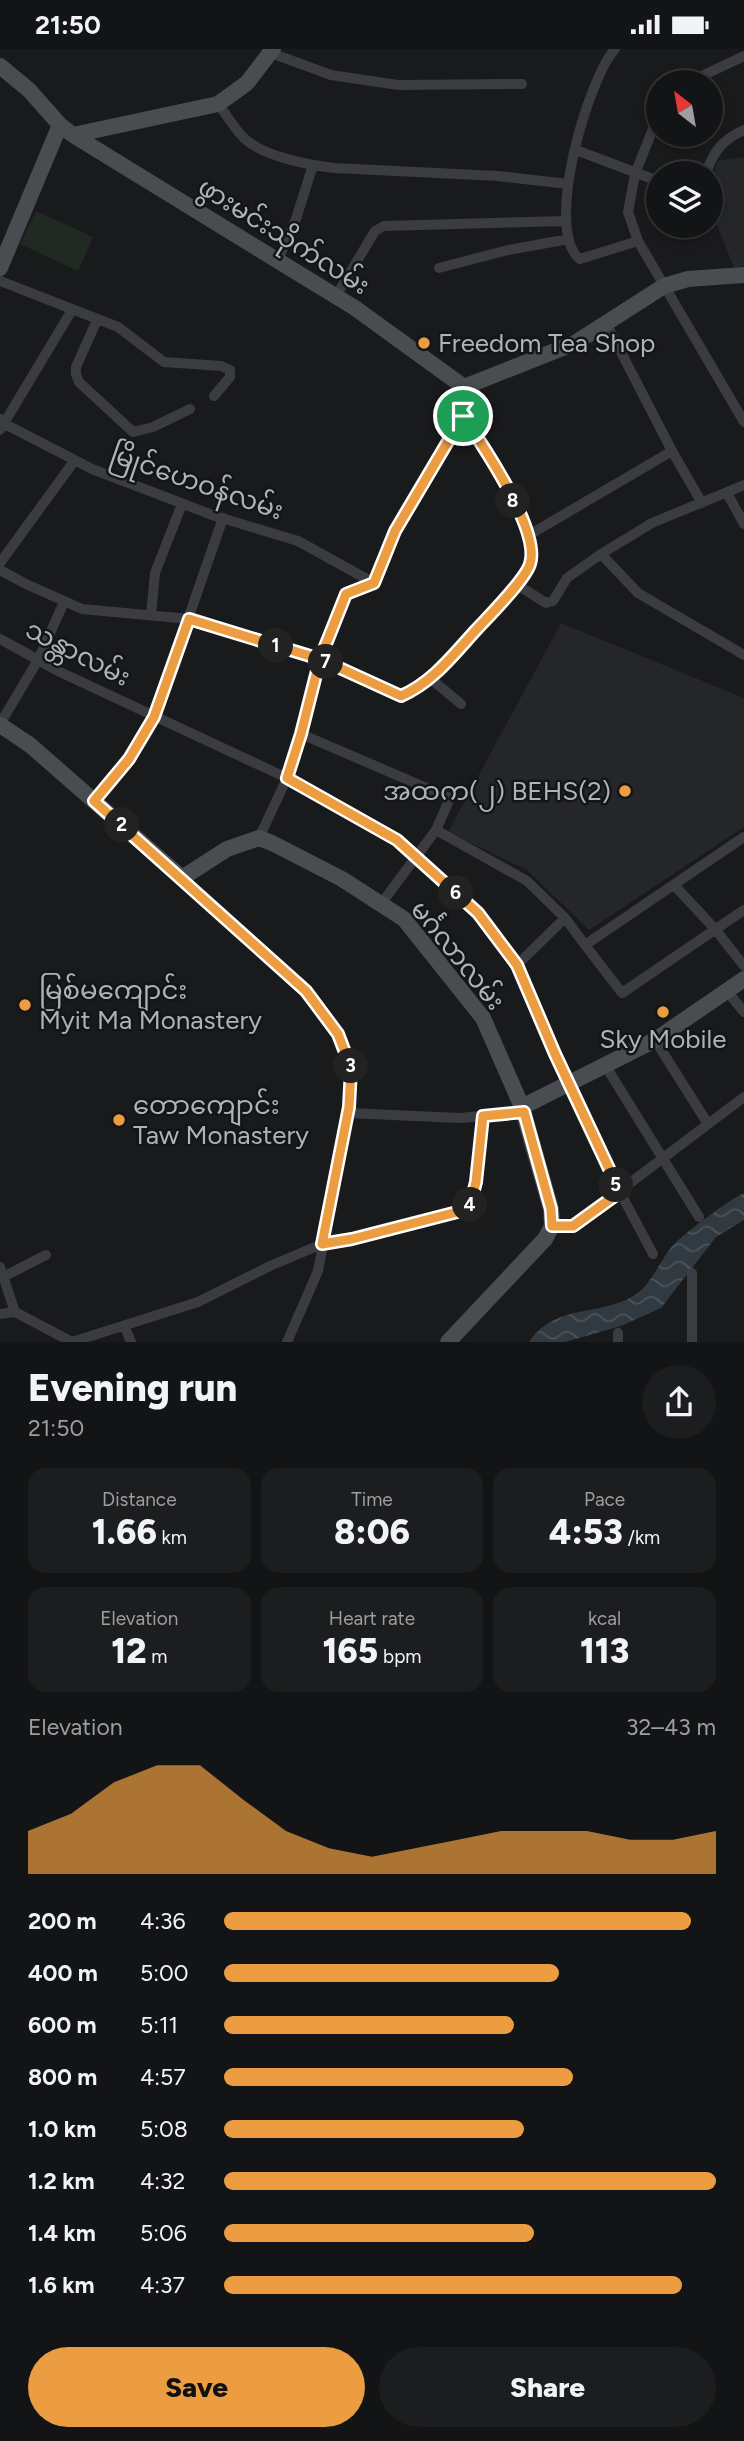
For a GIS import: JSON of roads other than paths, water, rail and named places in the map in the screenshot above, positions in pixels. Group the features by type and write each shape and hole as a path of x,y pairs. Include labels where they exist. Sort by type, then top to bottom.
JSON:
{"street":[{"path":"615,49 590,93 568,184 565,221 575,255 580,259 638,241"},
{"path":"0,268 66,130 218,104 247,83 272,51 331,75 398,85 523,84"},
{"path":"714,70 744,56"},
{"name":"ဖွားမင်းသိုက်လမ်း","path":"0,66 29,90 66,130 337,296 464,387"},
{"path":"218,104 246,140 279,157 313,165 498,176 568,184"},
{"path":"710,161 719,145 744,130"},
{"path":"646,146 635,174 628,212 638,241 744,421"},
{"path":"576,150 646,177"},
{"path":"278,260 296,219 313,165"},
{"path":"337,296 375,232 384,226 565,221"},
{"path":"439,268 508,250 569,239"},
{"path":"182,879 227,849 259,838 287,778 320,659 346,594 374,583 395,531 463,416 464,387 575,343 664,286 688,279 744,275"},
{"path":"0,281 118,327 163,362 221,366 230,370 230,377 215,395"},
{"path":"2,424 72,310"},
{"path":"97,320 76,367 79,382 133,432 153,427 190,409"},
{"path":"606,323 702,503"},
{"path":"0,570 82,609 189,619 320,659 401,696 431,679 516,584 529,567 532,556 529,534 497,465 463,416"},
{"name":"မြိုင်ဟေဝန်လမ်း","path":"2,424 92,469 223,518 298,541 374,583"},
{"path":"529,534 672,451"},
{"path":"0,563 75,460"},
{"path":"516,584 546,603 553,600 567,578 652,523 744,485"},
{"path":"727,493 744,524"},
{"path":"150,615 155,573 182,503"},
{"path":"94,801 129,759 154,717 223,518"},
{"path":"601,554 638,593 744,655"},
{"path":"64,601 38,660 0,724 30,745 306,991 338,1034 351,1068 348,1113 318,1271 287,1342"},
{"name":"သန္တာလမ်း","path":"0,639 154,717 287,778 397,840 478,913 517,965 620,1192 653,1254"},
{"path":"431,679 461,704"},
{"path":"301,734 450,798 436,830 381,904"},
{"path":"436,830 527,881 565,918 622,993 744,910"},
{"path":"585,945 744,837"},
{"name":"မင်္ဂလာလမ်း","path":"259,838 272,842 342,879 404,919 483,1018 523,1109 551,1209 552,1226"},
{"path":"674,885 715,929 744,966"},
{"path":"517,965 565,918"},
{"path":"348,1113 460,1118 523,1109 655,1039 744,979"},
{"path":"727,991 744,1012"},
{"path":"655,1039 708,1124"},
{"path":"605,1065 699,1217"},
{"path":"448,1342 545,1239 552,1226 573,1226 744,1097"},
{"path":"0,1314 15,1312 72,1342 198,1302 270,1266 322,1244 469,1209 476,1182 483,1116"},
{"path":"15,1312 2,1272 46,1255"},
{"path":"692,1273 692,1342"},
{"path":"125,1327 131,1342"}],"water":[{"path":"744,1193 744,1220 716,1237 661,1308 621,1326 565,1342 529,1342 540,1329 553,1321 626,1300 639,1292 674,1244"}],"place":[{"name":"Freedom Tea Shop","path":"424,343"},
{"name":"အထက(၂) BEHS(2)","path":"625,791"},
{"name":"မြစ်မကျောင်း Myit Ma Monastery","path":"25,1005"},
{"name":"Sky Mobile","path":"663,1012"},
{"name":"တောကျောင်း Taw Monastery","path":"119,1120"}]}
